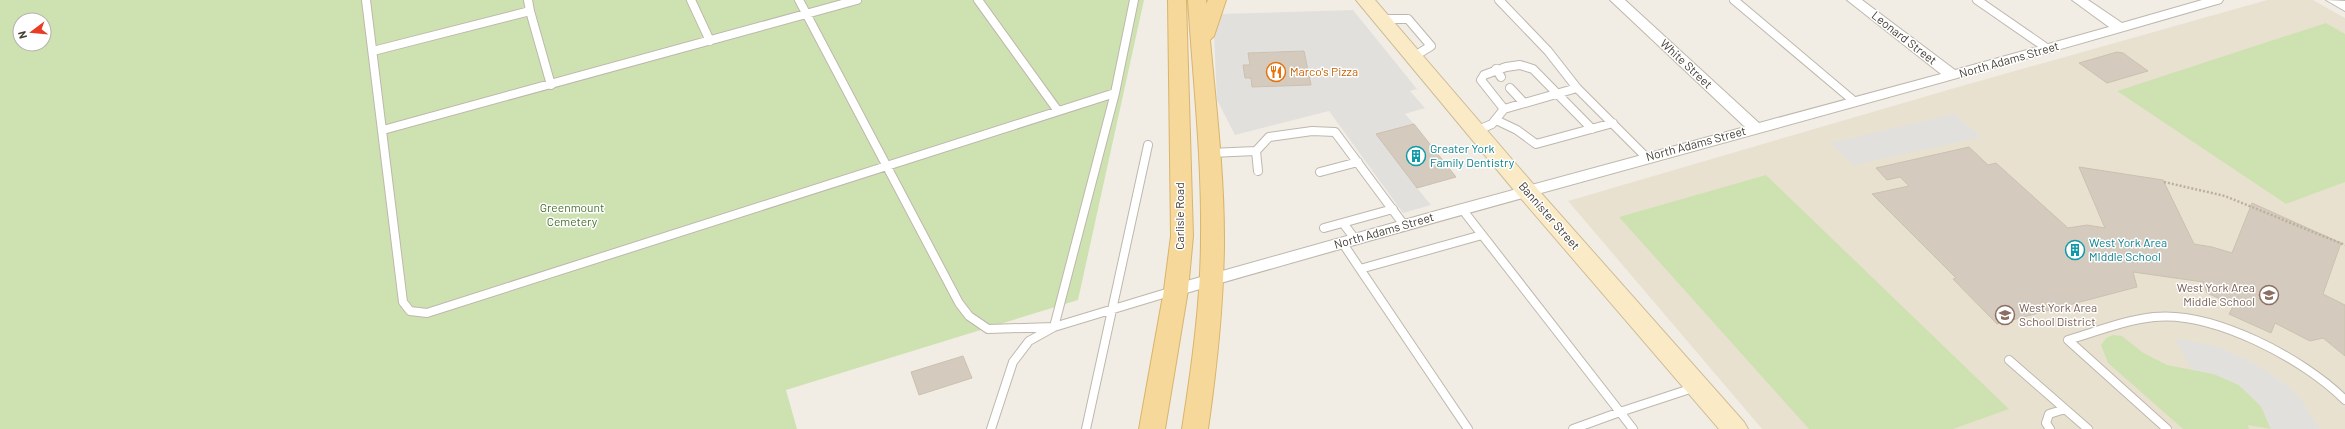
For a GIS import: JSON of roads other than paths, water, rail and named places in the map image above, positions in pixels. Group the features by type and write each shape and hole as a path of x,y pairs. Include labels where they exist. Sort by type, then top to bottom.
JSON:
{"main road":[{"name":"Carlisle Road","path":"1152,429 1176,290 1182,236 1177,0"},
{"path":"1196,429 1204,370 1211,279 1212,210 1198,0"},
{"path":"1201,50 1217,0"}],"street":[{"name":"Bannister Street","path":"1365,0 1526,190 1699,386 1735,429"},
{"name":"White Street","path":"1617,0 1755,128"},
{"name":"Leonard Street","path":"1854,0 1953,76"},
{"path":"2079,0 2121,29"},
{"name":"North Adams Street","path":"1176,290 1526,190 1953,76 2121,29 2216,0"},
{"path":"2333,0 2345,6"}],"lane":[{"path":"366,0 403,302 410,311 422,312 435,310 1115,93"},
{"path":"528,0 551,85"},
{"path":"691,0 710,41"},
{"path":"799,0 888,165 959,303 969,316 988,329 1054,327"},
{"path":"383,130 857,0"},
{"path":"978,0 1058,111"},
{"path":"1054,327 1082,226 1115,93 1134,0"},
{"path":"1499,0 1548,51 1577,88 1647,158"},
{"path":"1734,0 1855,102"},
{"path":"1977,0 2048,49"},
{"path":"373,52 530,11"},
{"path":"1504,109 1488,91 1481,80 1484,75 1496,69 1512,64 1524,64 1533,67 1592,129"},
{"path":"1496,69 1501,77"},
{"path":"1510,88 1524,103"},
{"path":"1476,131 1492,124 1504,109 1577,88"},
{"path":"1496,120 1517,130 1536,144 1613,123"},
{"path":"1209,153 1256,151 1269,137 1326,130 1335,132 1404,225"},
{"path":"1086,429 1148,145"},
{"path":"1256,151 1258,172"},
{"path":"1320,172 1358,162"},
{"path":"1324,228 1393,209"},
{"path":"1462,209 1633,429"},
{"path":"1343,223 1360,269 1468,429"},
{"path":"1360,269 1482,235"},
{"path":"991,429 1013,362 1029,341 1054,327 1176,290"},
{"path":"2167,429 2068,340 2107,328 2153,317 2186,317 2241,333 2306,369 2337,392 2345,400"},
{"path":"2009,360 2088,429"},
{"path":"1573,429 1699,386"},
{"path":"2050,429 2046,423 2049,414 2065,409"}],"place":[{"name":"Marco's Pizza","path":"1276,72"},
{"name":"Greater York Family Dentistry","path":"1416,156"},
{"name":"West York Area MIddle School","path":"2075,250"},
{"name":"West York Area Middle School","path":"2269,295"},
{"name":"West York Area School District","path":"2005,315"}],"park label":[{"name":"Greenmount Cemetery","path":"572,215"}]}
